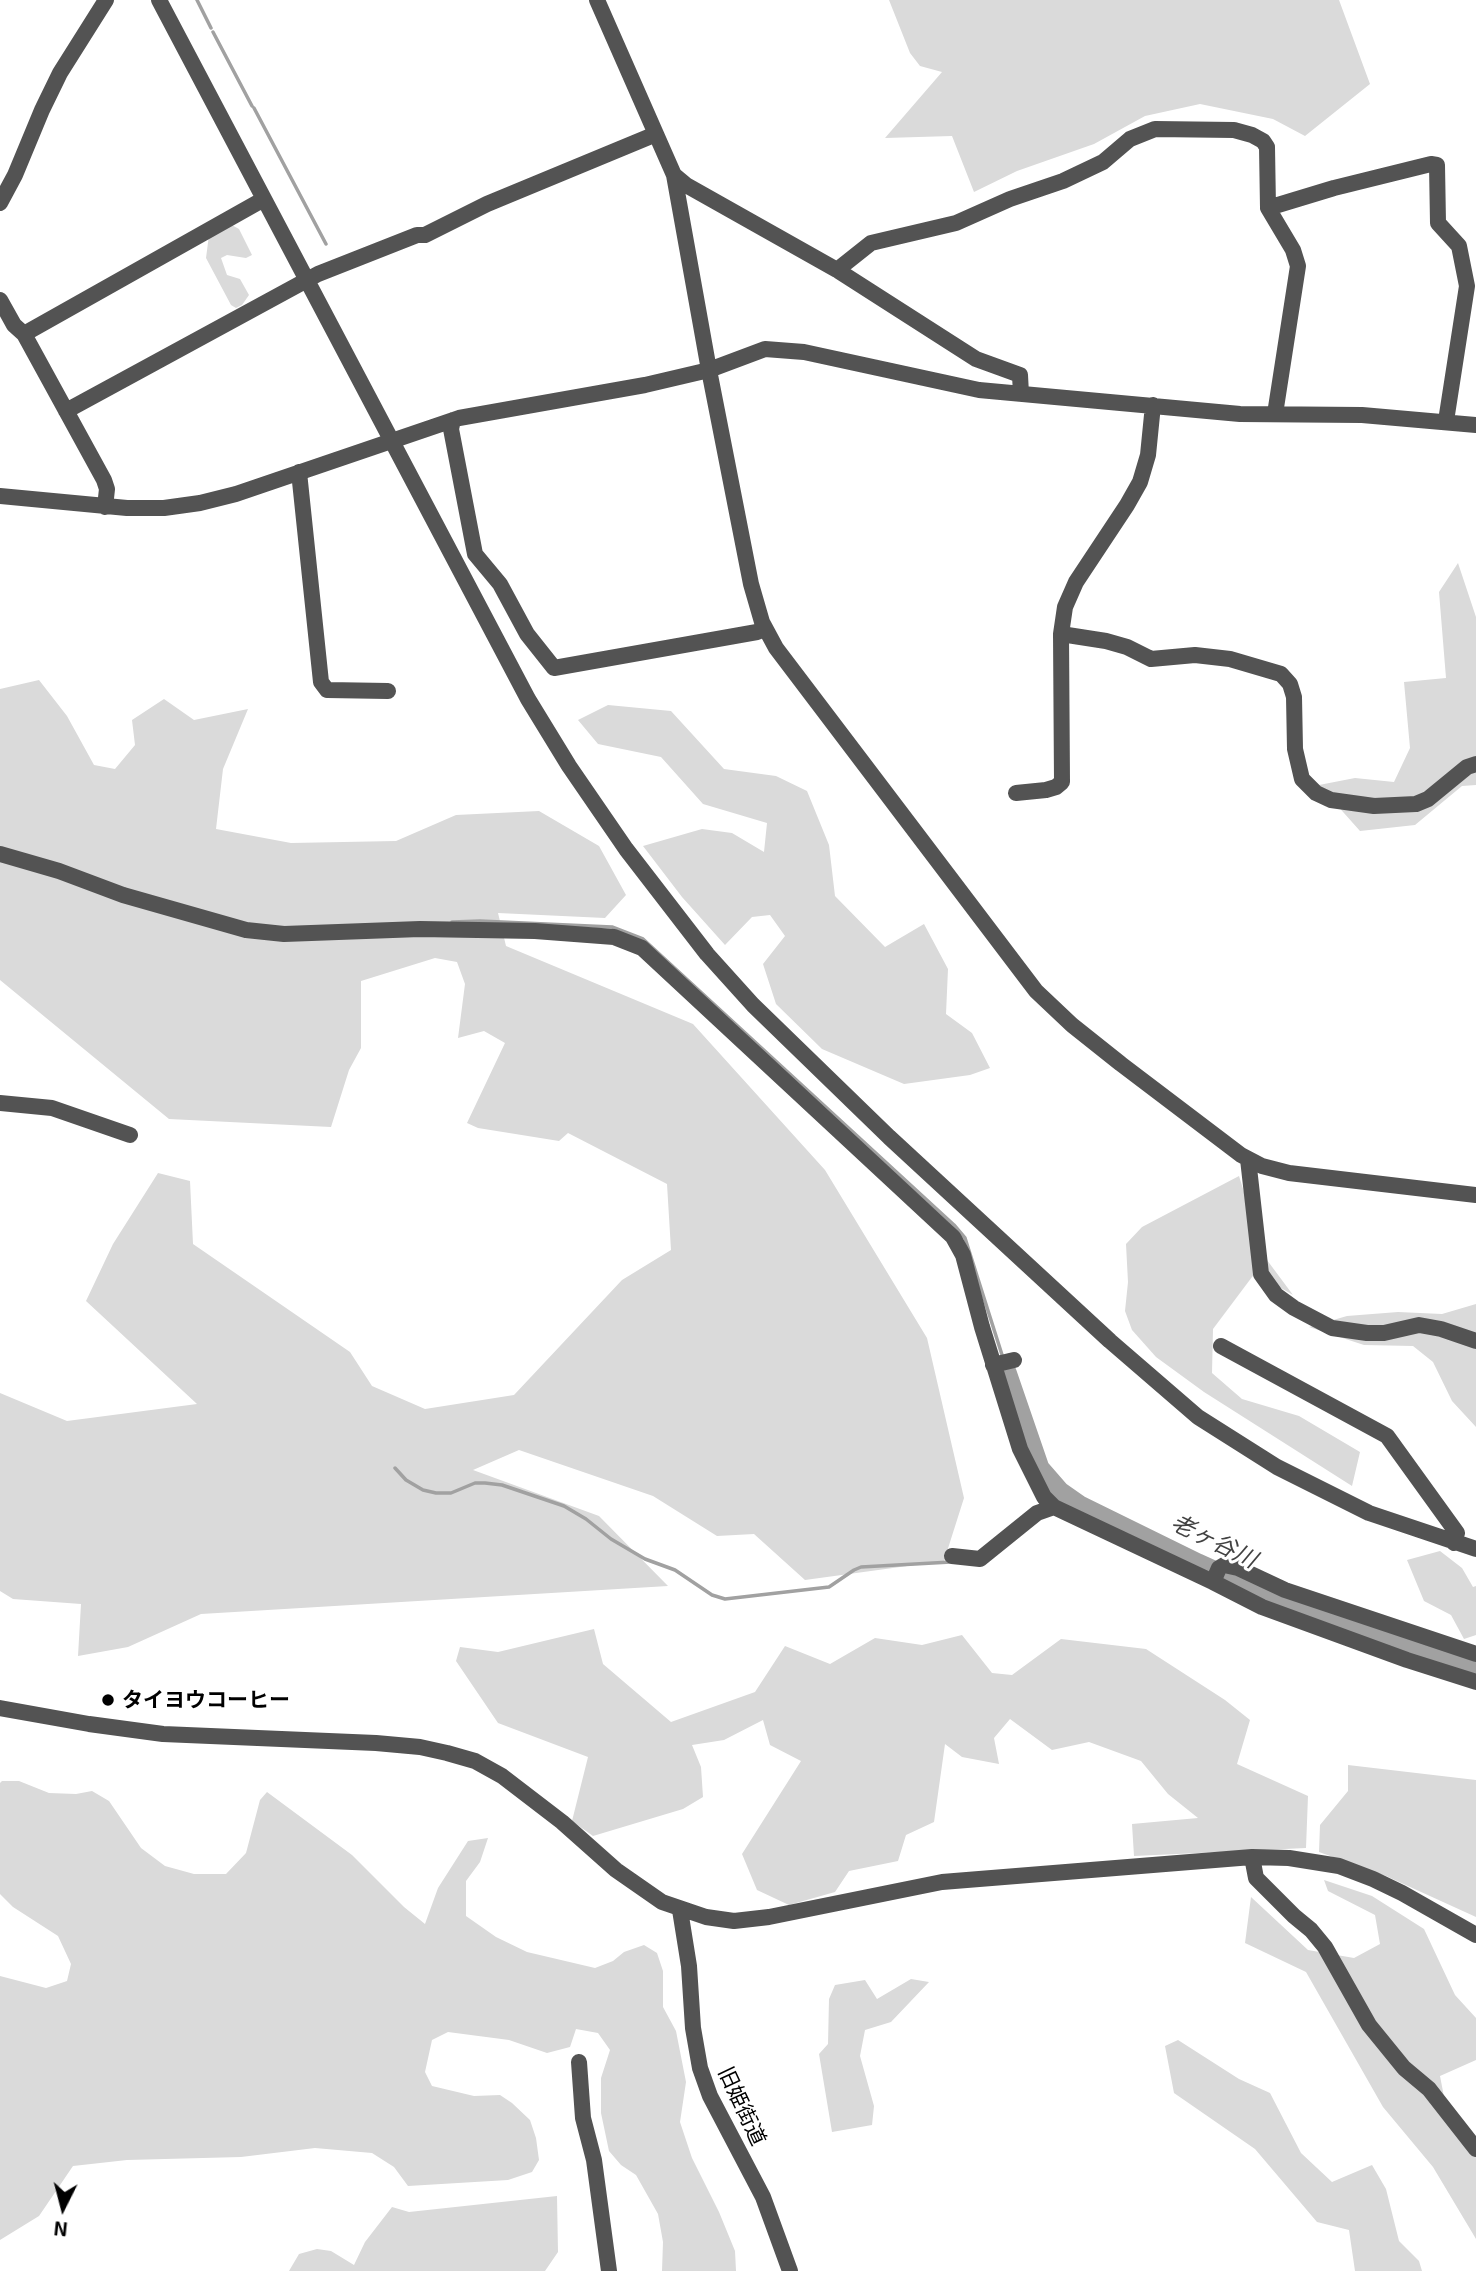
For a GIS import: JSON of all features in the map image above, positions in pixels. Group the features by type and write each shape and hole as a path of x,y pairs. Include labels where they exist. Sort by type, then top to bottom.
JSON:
{"street":[{"path":"0,203 55,82 106,0"},
{"path":"159,0 528,699 569,766 626,849 707,954 953,1237 963,1255 1020,1450 1050,1502 1262,1607 1476,1682"},
{"path":"597,0 674,174 753,594 765,629 776,648 1036,991 1072,1025 1121,1064 1248,1159 1262,1166 1289,1173 1476,1195"},
{"path":"837,270 871,243 956,223 1063,181 1103,162 1130,139 1155,130 1234,130 1263,141 1267,147 1268,208 1293,250 1298,266 1275,414"},
{"path":"66,411 307,279 425,235 487,204 656,134"},
{"path":"1268,208 1334,188 1431,164 1437,165 1438,223 1459,247 1468,252 1467,286 1446,421"},
{"path":"674,174 686,184 837,270 976,359 1020,374 1021,394"},
{"path":"24,334 264,199"},
{"path":"0,300 14,325 24,334 104,480 107,489 105,507"},
{"path":"0,496 146,509 200,503 236,494 453,420 709,370 765,349 804,352 979,390 1240,414 1362,415 1476,425"},
{"path":"1016,793 1046,790 1062,782 1061,634 1065,607 1076,582 1140,482 1148,455 1153,405"},
{"path":"453,420 451,429 475,554 500,584 527,634 554,668 765,629"},
{"path":"299,472 321,682 327,690 388,691"},
{"path":"1061,634 1106,641 1127,647 1151,659 1195,655 1230,659 1281,674 1290,684 1294,697 1296,750 1303,779 1316,793 1331,800 1374,806 1416,804 1428,799 1461,771 1476,764"},
{"path":"0,854 59,871 123,895 246,930 284,934 420,929 535,931 614,937 630,942 642,948 1198,1417 1277,1467 1369,1513 1476,1549"},
{"path":"0,1102 52,1108 130,1135"},
{"path":"1248,1159 1261,1274 1276,1295 1332,1328 1367,1334 1419,1325 1476,1341"},
{"path":"1221,1346 1387,1436 1457,1533 1454,1543"},
{"path":"993,1365 1014,1360"},
{"path":"952,1556 980,1559 1050,1502"},
{"path":"1213,1582 1219,1568 1224,1565 1238,1568 1285,1590 1476,1654"},
{"path":"0,1708 163,1734 420,1747 475,1761 522,1791 634,1883 662,1902 706,1917 734,1921 769,1917 942,1882 1252,1857 1289,1858 1339,1866 1402,1893 1476,1935"},
{"path":"1252,1857 1256,1878 1311,1930 1325,1947 1369,2025 1404,2068 1429,2089 1476,2148"},
{"name":"旧姫街道","path":"680,1910 700,2068 710,2096 763,2197 790,2271"},
{"path":"579,2062 583,2118 594,2160 609,2271"}],"shaded area":[{"path":"889,0 1339,0 1370,84 1305,136 1273,119 1200,104 1145,116 1094,144 1017,171 974,192 952,136 885,138 942,72 920,66 910,53"},
{"path":"230,224 239,229 252,255 246,258 227,255 221,258 227,275 240,279 249,295 242,305 236,308 231,305 206,258 209,235"},
{"path":"1458,563 1476,617 1476,785 1462,786 1415,825 1360,831 1319,785 1355,778 1394,782 1410,748 1404,682 1446,678 1439,592"},
{"path":"39,680 67,716 94,765 115,769 135,745 132,720 164,699 194,720 248,709 223,769 216,829 291,843 396,841 456,815 539,811 599,846 626,895 605,918 498,913 506,946 693,1024 825,1170 927,1338 964,1498 944,1561 805,1580 754,1534 717,1536 653,1496 519,1450 473,1470 599,1516 668,1586 201,1614 128,1647 78,1656 81,1604 13,1599 0,1591 0,1393 67,1421 197,1404 86,1301 113,1244 158,1173 190,1181 193,1244 350,1352 372,1386 425,1409 514,1395 622,1280 671,1250 667,1184 568,1133 559,1141 478,1128 467,1123 505,1043 484,1031 458,1038 465,984 457,962 435,958 361,981 361,1048 349,1070 331,1127 169,1119 0,980 0,689"},
{"path":"608,705 671,711 724,769 776,776 807,791 829,845 835,896 885,947 924,924 948,969 946,1014 972,1033 990,1068 970,1075 904,1084 822,1049 776,1004 763,964 785,936 770,915 752,917 725,945 682,897 643,846 702,829 732,833 764,852 767,823 703,804 661,757 598,744 578,720"},
{"path":"1239,1176 1264,1256 1293,1295 1255,1273 1213,1329 1212,1373 1242,1399 1299,1416 1360,1452 1352,1486 1204,1392 1156,1357 1132,1330 1125,1311 1128,1282 1126,1244 1142,1227"},
{"path":"1476,1304 1476,1427 1452,1401 1433,1362 1413,1346 1364,1345 1309,1327 1347,1316 1398,1312 1442,1314"},
{"path":"1440,1551 1462,1568 1473,1587 1476,1586 1476,1635 1464,1639 1451,1615 1424,1601 1407,1560"},
{"path":"594,1629 603,1664 671,1722 755,1692 785,1646 830,1664 875,1638 922,1645 962,1635 992,1673 1012,1675 1061,1639 1146,1649 1225,1700 1250,1720 1237,1764 1308,1796 1306,1848 1134,1856 1132,1824 1198,1818 1168,1794 1141,1761 1089,1742 1052,1750 1010,1719 994,1738 999,1764 962,1757 945,1744 934,1822 906,1835 898,1861 849,1871 835,1892 789,1905 757,1890 742,1854 801,1761 770,1745 763,1720 724,1740 692,1745 701,1767 703,1797 683,1809 593,1836 572,1821 588,1757 498,1723 456,1661 460,1647 498,1652"},
{"path":"1348,1765 1476,1780 1476,1917 1386,1876 1319,1852 1320,1825 1348,1791"},
{"path":"2,1781 19,1781 49,1793 76,1794 92,1791 109,1801 141,1848 165,1866 194,1874 226,1874 246,1853 260,1800 267,1792 352,1855 425,1924 438,1888 468,1841 488,1838 480,1862 466,1881 466,1916 496,1937 527,1952 595,1968 613,1961 624,1952 644,1945 657,1953 663,1971 663,2007 676,2031 686,2082 680,2122 692,2158 735,2251 736,2271 662,2271 663,2242 658,2214 636,2175 621,2165 609,2151 601,2113 601,2078 610,2050 598,2033 576,2029 570,2047 547,2053 509,2040 448,2032 432,2040 425,2072 432,2086 474,2096 500,2095 530,2120 539,2160 532,2172 508,2180 408,2186 394,2167 372,2153 315,2148 241,2157 127,2160 73,2166 39,2216 0,2240 0,1976 46,1988 67,1981 71,1964 58,1936 13,1907 0,1894"},
{"path":"1324,1880 1372,1896 1424,1929 1455,1995 1476,2018 1476,2060 1440,2076 1446,2107 1476,2151 1476,2239 1433,2167 1383,2107 1306,1972 1245,1943 1251,1897 1308,1950 1354,1958 1380,1944 1375,1915 1328,1891"},
{"path":"911,1979 929,1982 891,2022 865,2030 860,2056 874,2106 872,2125 832,2132 819,2054 828,2044 829,1999 835,1985 865,1980 877,1999"},
{"path":"1178,2040 1239,2079 1270,2093 1301,2153 1332,2182 1372,2165 1386,2189 1399,2241 1419,2261 1422,2271 1355,2271 1349,2230 1317,2222 1255,2149 1174,2093 1165,2046"},
{"path":"557,2196 558,2252 545,2271 289,2271 299,2254 317,2249 331,2251 354,2265 365,2242 392,2207 409,2212"}],"waterway":[{"path":"197,0 211,28"},
{"path":"213,32 252,106"},
{"path":"254,108 326,244"},
{"path":"452,922 612,927 643,939 954,1225 965,1238 1003,1358"},
{"name":"老ヶ谷川","path":"1007,1372 1040,1468 1060,1491 1080,1505 1273,1597 1476,1666"},
{"path":"395,1468 406,1480 423,1490 436,1493 451,1493 475,1483 485,1483 502,1485 564,1506 645,1559 675,1570 712,1595 725,1599 829,1587 861,1567 951,1562"},
{"path":"1052,1496 1060,1491"}],"place":[{"name":"タイヨウコーヒー","path":"108,1700"}]}
